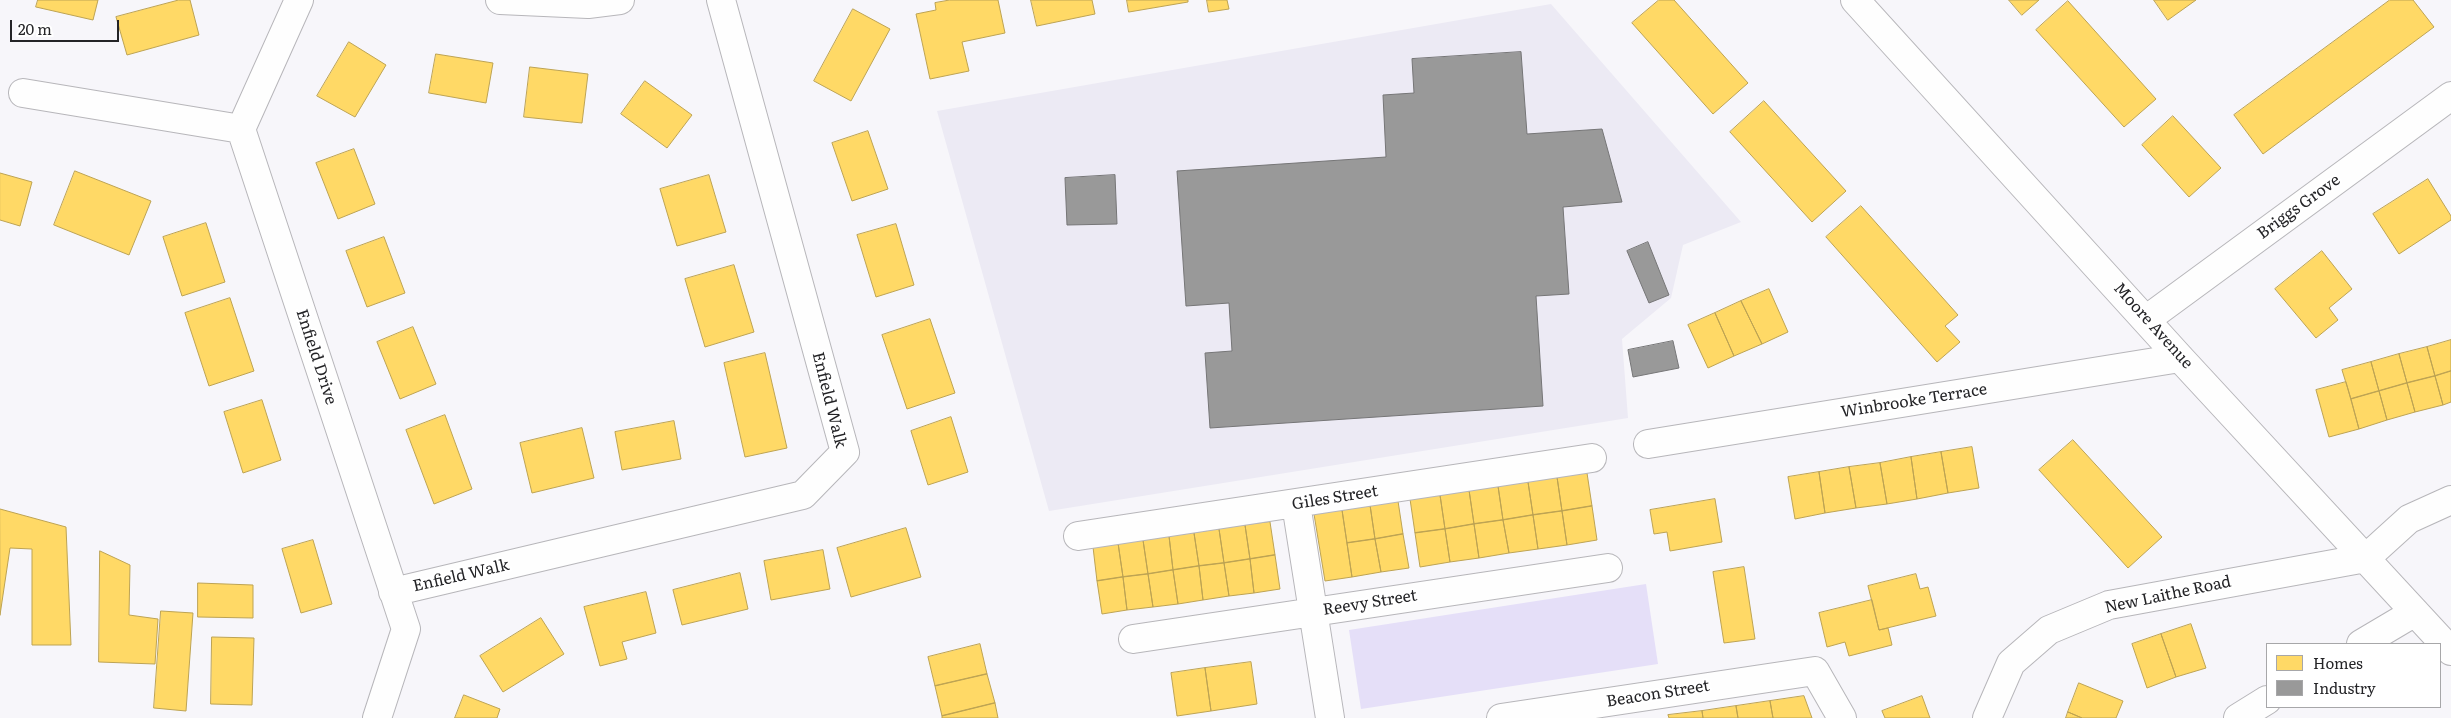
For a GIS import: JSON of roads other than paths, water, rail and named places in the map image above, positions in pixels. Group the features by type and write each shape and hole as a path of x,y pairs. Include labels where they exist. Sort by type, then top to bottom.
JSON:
{"street":[{"path":"23,93 241,129 299,0"},
{"path":"500,0 588,4 620,0"},
{"name":"Enfield Walk","path":"392,592 803,494 845,452 721,0"},
{"name":"Moore Avenue","path":"1855,0 2147,319 2180,358 2451,652"},
{"name":"Briggs Grove","path":"2147,319 2451,96"},
{"name":"Enfield Drive","path":"241,129 392,592 406,629 377,718"},
{"name":"Winbrooke Terrace","path":"1648,444 2180,358"},
{"name":"Giles Street","path":"1078,536 1592,458"},
{"path":"2366,558 2409,519 2451,500"},
{"path":"1296,504 1330,718"},
{"name":"New Laithe Road","path":"1987,716 2011,663 2049,630 2109,605 2366,558"},
{"name":"Reevy Street","path":"1133,639 1608,568"},
{"path":"2363,643 2415,612"},
{"name":"Beacon Street","path":"1501,718 1816,671 1842,718"},
{"path":"2238,718 2266,701"}]}
